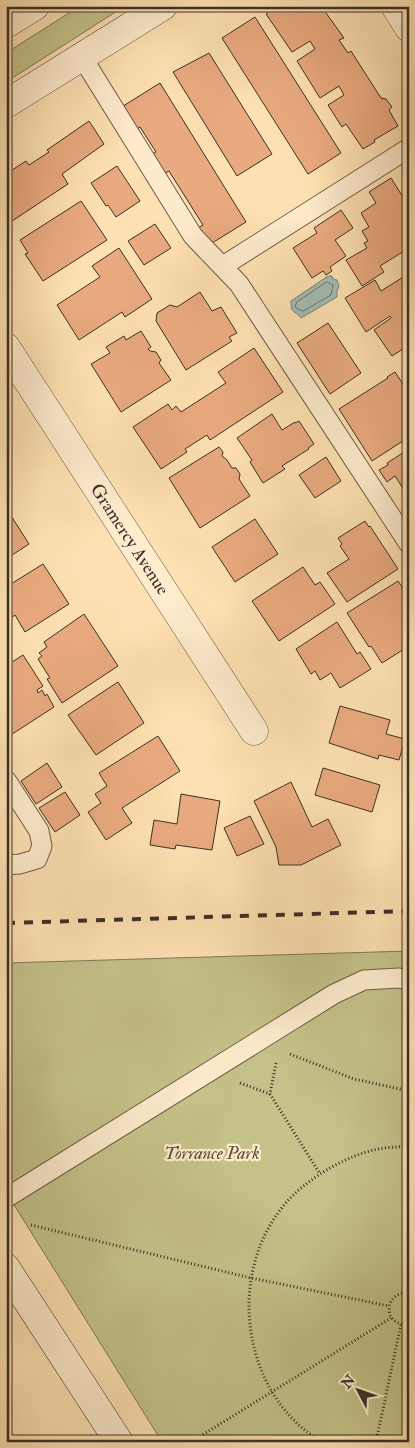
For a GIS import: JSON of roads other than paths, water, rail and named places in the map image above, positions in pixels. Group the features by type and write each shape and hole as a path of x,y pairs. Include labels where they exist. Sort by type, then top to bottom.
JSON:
{"street":[{"path":"6,24 35,6"},
{"path":"6,104 163,6"},
{"path":"395,6 409,28"},
{"name":"Gramercy Avenue","path":"6,347 254,731"},
{"path":"6,1268 119,1442"}],"lane":[{"path":"82,57 193,236 239,284 409,544"},
{"path":"223,266 409,148"},
{"path":"6,780 39,831 42,846 37,859 20,864 6,865"},
{"path":"6,1198 334,994 364,980 399,978 409,980"}],"water":[{"path":"328,276 332,276 333,279 337,280 339,286 337,297 301,318 292,310 291,301"}],"railway":[{"path":"6,923 409,911"}],"park label":[{"name":"Torrance Park","path":"212,1153"}]}
